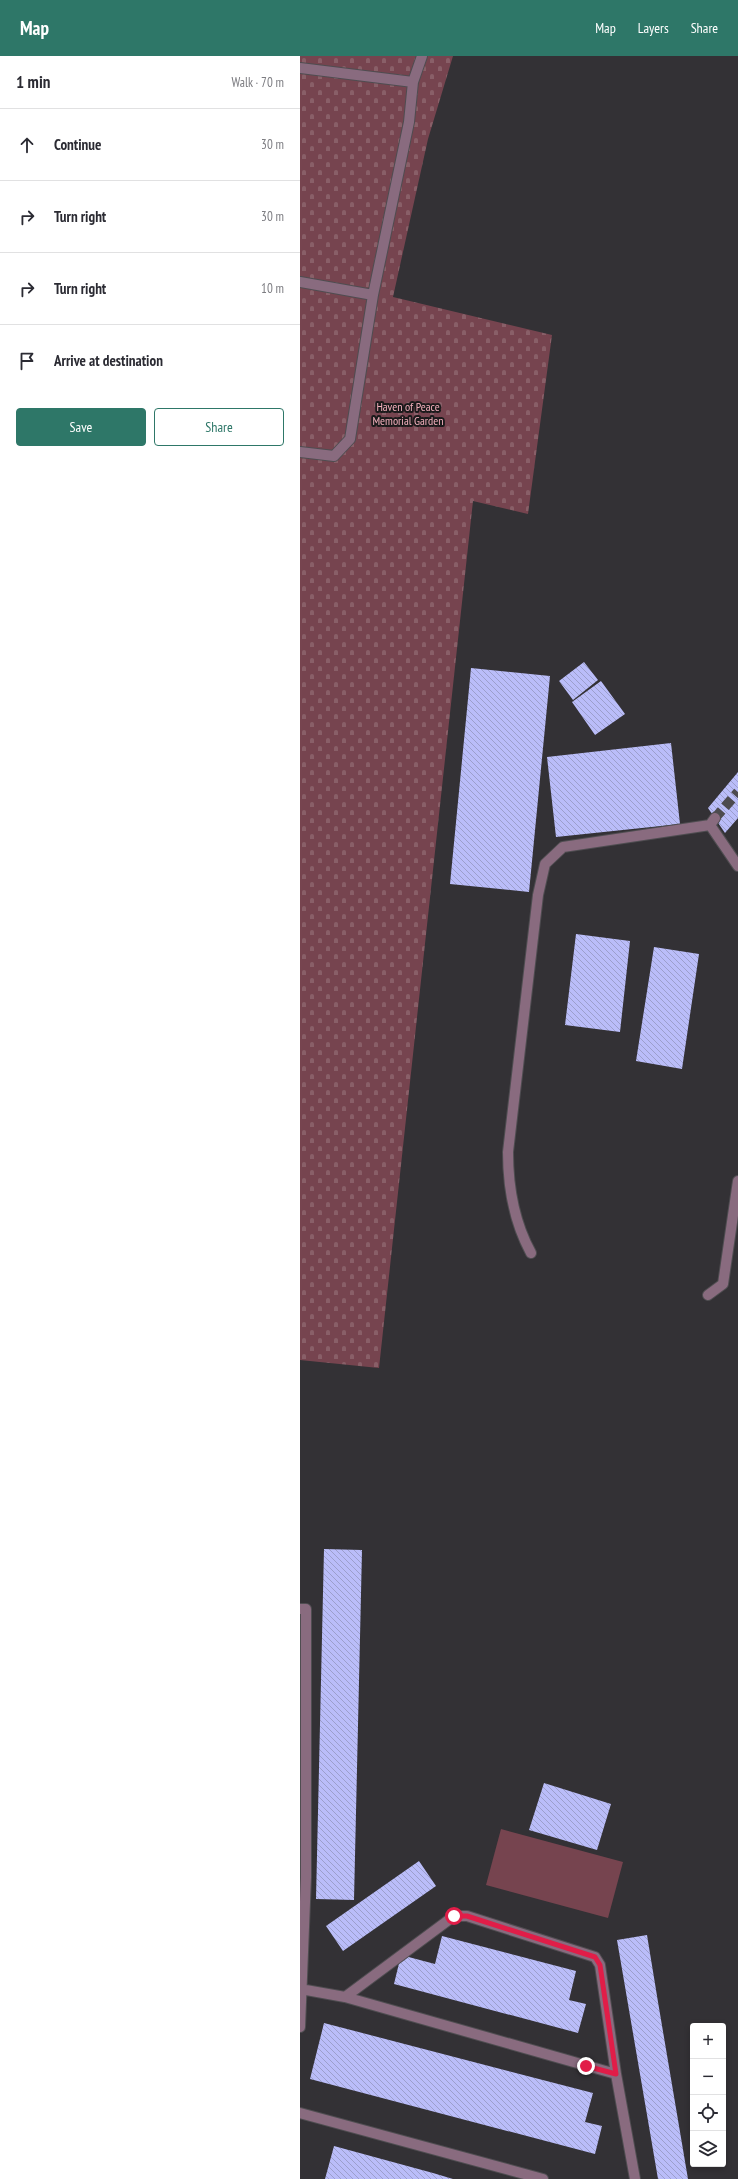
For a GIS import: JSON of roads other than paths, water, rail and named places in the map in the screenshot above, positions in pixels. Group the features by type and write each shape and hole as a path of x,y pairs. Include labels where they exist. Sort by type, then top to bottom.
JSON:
{"street":[{"path":"300,452 334,456 350,439 373,295 409,122 413,82 422,56"},
{"path":"300,68 413,82"},
{"path":"300,282 373,295"},
{"path":"531,1253 520,1234 508,1180 508,1152 538,895 546,864 563,847 712,822 738,866"},
{"path":"708,1295 723,1284 738,1181"},
{"path":"300,1609 306,1609 300,2027"},
{"path":"345,1997 454,1916 467,1916 595,1957 600,1965 616,2074 635,2179"},
{"path":"301,1989 345,1997 616,2074"},
{"path":"300,2113 544,2179"}],"tunnel":[{"path":"715,818 738,792"}],"park label":[{"name":"Haven of Peace Memorial Garden","path":"408,413"}]}
